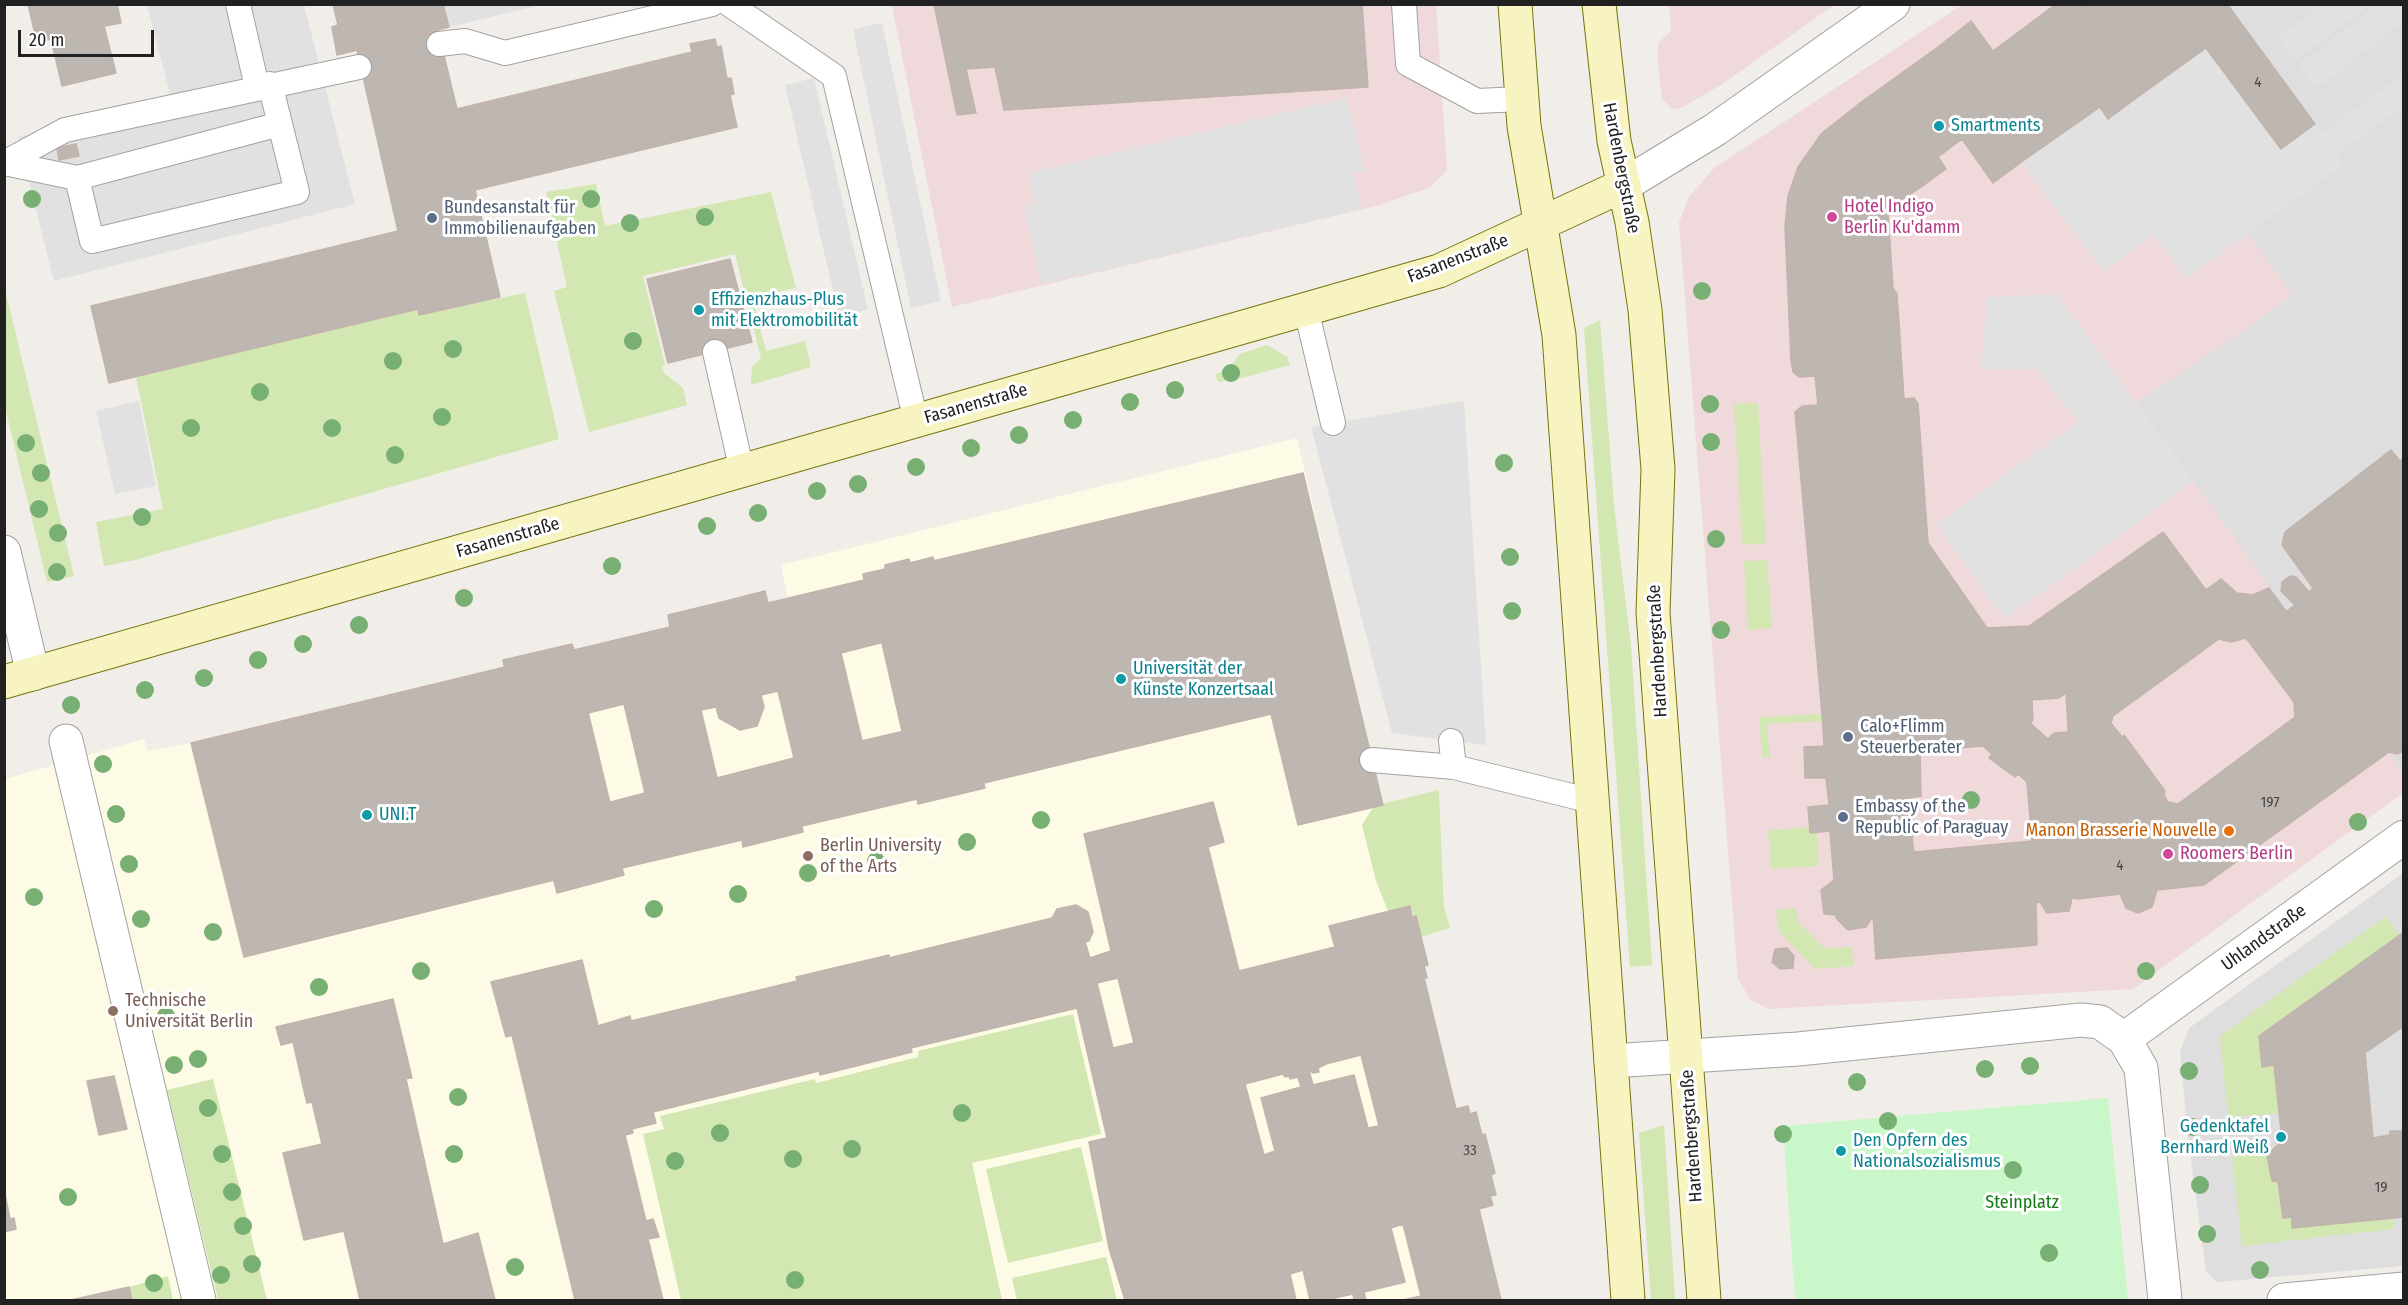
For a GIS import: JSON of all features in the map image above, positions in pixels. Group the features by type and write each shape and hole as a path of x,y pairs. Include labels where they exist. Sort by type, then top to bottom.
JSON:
{"main road":[{"path":"1515,4 1521,99 1559,334 1628,1300"},
{"name":"Hardenbergstraße","path":"1599,4 1606,88 1642,278 1658,469 1653,613 1704,1300"},
{"name":"Fasanenstraße","path":"19,678 1439,271 1624,185"}],"street":[{"name":"Fasanenstraße","path":"1624,185 1716,129 1893,4"},
{"path":"4,552 19,678"},
{"path":"66,741 200,1300"},
{"name":"Uhlandstraße","path":"2124,1039 2403,837"},
{"path":"1611,1061 1798,1049 2081,1020 2100,1022 2124,1039 2141,1068 2165,1300"},
{"path":"2283,1300 2403,1289"}],"lane":[{"path":"77,178 92,241 297,192 280,124 263,85 238,4"},
{"path":"439,44 465,41 505,53 712,4"},
{"path":"729,4 834,76 916,421"},
{"path":"1404,4 1408,64 1477,101 1521,99"},
{"path":"280,124 77,178 4,163 65,130 263,85 359,67"},
{"path":"1306,309 1333,423"},
{"path":"715,352 742,471"},
{"path":"1450,741 1454,767"},
{"path":"1372,760 1454,767 1592,801"}],"shaded area":[{"path":"443,4 540,5 449,27"},
{"path":"147,5 304,5 355,204 54,281 18,137 171,98"},
{"path":"892,5 1436,5 1447,171 1429,188 1376,206 952,307"},
{"path":"1669,5 1834,5 1721,85 1681,108 1672,109 1662,99 1658,64 1658,43 1671,31"},
{"path":"1962,5 2082,5 2293,296 2137,403 2389,752 2403,774 2403,793 2133,989 1768,1009 1750,999 1738,979 1679,222 1689,197 1714,168"},
{"path":"2082,5 2403,5 2403,774 2137,403"},
{"path":"2321,5 2370,5 2295,61 2277,38"},
{"path":"2378,5 2403,5 2403,22 2317,88 2299,65"},
{"path":"882,23 941,301 911,308 853,29"},
{"path":"2206,48 2281,149 2315,124 2322,133 2403,74 2403,106 2337,154 2343,165 2186,279 2154,235 2104,271 2021,163 2100,107 2109,119"},
{"path":"814,78 868,310 839,316 785,85"},
{"path":"1347,98 1365,171 1353,174 1362,209 1041,284 1024,206 1035,203 1028,173"},
{"path":"2057,294 2193,482 2005,619 1936,525 2078,422 2036,369 1981,369 1987,297"},
{"path":"139,401 156,486 115,494 96,411"},
{"path":"1464,401 1486,745 1392,733 1311,427"},
{"name":"Berlin University of the Arts","path":"1297,438 1383,804 1439,790 1444,907 1450,928 1421,937 1428,965 1424,966 1424,978 1456,1108 1468,1106 1470,1113 1476,1112 1482,1134 1485,1134 1495,1173 1491,1175 1496,1195 1490,1197 1493,1205 1479,1209 1501,1300 5,1300 5,779 144,739 148,751 191,743 505,668 503,660 572,644 574,650 670,627 668,615 765,591 769,603 788,598 781,565"},
{"path":"2403,873 2403,1266 2217,1282 2206,1272 2188,1138 2180,1051 2189,1028"}],"green space":[{"path":"596,184 605,226 771,192 796,288 752,297 766,351 805,341 811,367 751,385 752,367 761,358 735,254 643,276 665,365 662,366 664,373 683,388 687,405 589,432 554,291 567,287 546,192"},
{"path":"4,285 74,576 47,582 5,407"},
{"path":"525,293 559,439 135,560 104,566 96,522 163,509 136,377 418,309 419,315"},
{"path":"1600,320 1614,505 1631,646 1652,965 1630,967 1584,328"},
{"path":"1267,345 1287,357 1290,365 1218,382 1215,374 1227,371 1240,354"},
{"path":"1758,403 1766,543 1742,545 1734,404"},
{"path":"1767,560 1772,628 1748,630 1744,561"},
{"path":"1822,714 1823,721 1767,724 1770,757 1762,758 1759,717"},
{"path":"1439,790 1444,907 1450,928 1421,937 1410,906 1388,911 1376,881 1362,825 1374,806"},
{"path":"1809,827 1810,832 1817,832 1819,866 1771,869 1768,831"},
{"path":"1795,908 1800,924 1824,948 1851,947 1854,966 1815,969 1779,932 1776,910"},
{"path":"2386,916 2399,936 2259,1036 2262,1067 2274,1065 2279,1113 2228,1118 2220,1036"},
{"path":"1073,1014 1101,1134 972,1163 1002,1300 681,1300 643,1134 664,1129 660,1116 815,1079 816,1083 918,1057 918,1051"},
{"path":"213,1079 267,1300 218,1300 167,1090"},
{"name":"Steinplatz","path":"2108,1098 2128,1300 1795,1300 1783,1126"},
{"path":"1664,1125 1675,1300 1651,1300 1639,1133"},
{"path":"1081,1147 1103,1241 1008,1263 986,1169"},
{"path":"2267,1155 2272,1181 2278,1182 2283,1218 2292,1217 2292,1227 2393,1218 2394,1229 2242,1246 2232,1156"},
{"path":"1106,1257 1117,1300 1017,1300 1012,1278"},
{"path":"168,1276 173,1300 132,1300 129,1287"}],"building":[{"path":"28,4 117,4 121,23 104,26 116,73 62,86 51,39 37,43"},
{"path":"333,4 443,4 449,27 337,55 332,27 338,25"},
{"path":"934,4 1362,4 1368,87 1004,110 995,67 966,69 976,113 957,115"},
{"path":"2056,4 2082,4 2146,91 2108,119 2100,107 2020,163 1938,47 1971,21 1993,51"},
{"path":"2082,4 2227,4 2315,124 2281,149 2206,48 2146,91"},
{"path":"438,31 457,109 692,52 690,44 715,39 717,47 721,46 727,79 731,78 734,94 730,95 737,127 475,190 500,297 419,315 418,309 109,383 91,306 398,231 357,50"},
{"name":"Smartments","path":"1938,47 2020,163 1993,183 1962,139 1938,157 1946,169 1924,185 1864,100"},
{"path":"1864,100 1924,185 1895,204 1888,214 1893,288 1791,360 1785,227 1788,196 1798,167 1822,133"},
{"path":"76,144 79,156 59,160 57,148"},
{"name":"Effizienzhaus-Plus mit Elektromobilität","path":"730,259 752,342 668,363 647,279"},
{"path":"1893,288 1897,294 1904,399 1914,398 1918,404 1928,543 1987,628 2029,626 2163,532 2206,590 2059,698 1822,714 1795,412 1802,406 1818,405 1815,376 1799,377 1793,372 1791,360"},
{"path":"2391,450 2400,461 2404,458 2404,750 2398,754 2389,752 2287,611 2295,605 2281,591 2282,582 2290,576 2296,577 2309,592 2313,588 2282,545 2285,532"},
{"name":"Universität der Künste Konzertsaal","path":"1303,473 1383,805 1298,825 1271,714 984,783 967,716 902,731 882,643 946,626 933,561"},
{"path":"933,557 946,626 841,653 862,741 967,716 985,788 918,804 917,799 802,826 803,832 743,847 742,840 622,868 624,875 557,893 539,821 645,793 624,704 517,731 503,660 572,644 574,650 670,627 668,615 765,591 768,603 864,580 863,574 885,569 885,565 909,559 910,563","holes":["778,691 794,758 717,778 701,710 716,707 719,718 740,730 757,726 764,707 761,695"]},
{"path":"2221,579 2237,593 2253,595 2269,588 2389,752 2204,885 2157,890 2152,907 2138,913 2126,908 2120,894 2078,899 2066,693","holes":["2246,638 2294,702 2295,717 2178,804 2168,802 2164,795 2165,791 2124,735 2122,737 2111,723 2113,716 2219,639 2231,642"]},
{"path":"505,667 517,731 588,712 610,803 539,821 554,880 244,957 191,743"},
{"path":"2032,700 2033,720 2030,723 2048,739 2054,733 2069,732 2078,899 2072,898 2069,911 2047,913 2040,902 2036,903 2037,945 1876,959 1873,916 1866,927 1848,930 1836,918 1836,915 1824,914 1821,890 1834,880 1830,831 1810,833 1808,807 1829,805 1826,778 1805,778 1804,747 1824,746 1822,714","holes":["1983,746 1992,754 1989,758 2015,777 2018,774 2027,782 2032,841 1914,852 1912,838 1915,831 1909,798 1921,796 1920,751"]},
{"path":"1213,802 1224,842 1208,847 1239,971 1335,947 1329,926 1410,906 1412,917 1416,916 1428,965 1424,966 1427,978 1424,978 1456,1109 1468,1106 1470,1114 1476,1112 1482,1135 1485,1134 1495,1173 1491,1175 1496,1195 1490,1196 1493,1205 1479,1209 1501,1300 1403,1300 1421,1296 1403,1224 1391,1228 1405,1282 1364,1292 1366,1300 1354,1300 1353,1294 1326,1300 1310,1300 1303,1270 1290,1274 1296,1300 1125,1300 1109,1248 1089,1142 1107,1138 1077,1008 911,1048 912,1052 820,1075 819,1071 653,1112 656,1123 632,1129 633,1133 625,1135 646,1221 653,1219 659,1237 648,1239 663,1300 575,1300 512,1035 506,1037 491,982 582,960 598,1026 630,1016 631,1021 797,981 796,977 889,955 889,958 1052,918 1057,909 1076,905 1088,912 1093,932 1089,941 1085,942 1090,958 1111,951 1084,834","holes":["1118,978 1134,1043 1113,1048 1097,983","1361,1055 1379,1126 1368,1128 1354,1075 1313,1085 1309,1070 1313,1073 1319,1072 1318,1068","1283,1074 1285,1077 1289,1076 1290,1079 1298,1077 1301,1087 1261,1098 1275,1151 1264,1155 1245,1084"]},
{"path":"2404,932 2404,1026 2365,1053 2373,1138 2390,1135 2390,1131 2403,1131 2404,1123 2404,1217 2292,1228 2292,1217 2283,1218 2278,1182 2272,1181 2267,1155 2282,1141 2274,1065 2262,1067 2259,1036"},
{"path":"1787,948 1794,956 1793,968 1780,969 1772,962 1775,949"},
{"path":"393,999 412,1078 409,1078 408,1073 400,1074 401,1078 314,1098 312,1094 305,1095 293,1042 281,1045 276,1027"},
{"path":"408,1073 409,1078 406,1079 443,1244 478,1233 495,1300 360,1300 344,1231 304,1240 283,1153 322,1144 312,1102 307,1103 305,1095 312,1094 314,1098 401,1078 400,1074"},
{"path":"114,1076 127,1129 99,1135 87,1081"},
{"path":"4,1189 10,1219 14,1218 16,1229 4,1232"},
{"path":"129,1287 132,1300 71,1300"}],"place":[{"name":"Smartments","path":"1939,126"},
{"name":"Hotel Indigo Berlin Ku'damm","path":"1832,217"},
{"name":"Bundesanstalt für Immobilienaufgaben","path":"432,218"},
{"name":"Effizienzhaus-Plus mit Elektromobilität","path":"699,310"},
{"name":"Universität der Künste Konzertsaal","path":"1121,679"},
{"name":"Calo+Flimm Steuerberater","path":"1848,737"},
{"name":"UNI.T","path":"367,815"},
{"name":"Embassy of the Republic of Paraguay","path":"1843,817"},
{"name":"Manon Brasserie Nouvelle","path":"2229,831"},
{"name":"Roomers Berlin","path":"2168,854"},
{"name":"Berlin University of the Arts","path":"808,856"},
{"name":"Technische Universität Berlin","path":"113,1011"},
{"name":"Gedenktafel Bernhard Weiß","path":"2281,1137"},
{"name":"Den Opfern des Nationalsozialismus","path":"1841,1151"}]}
